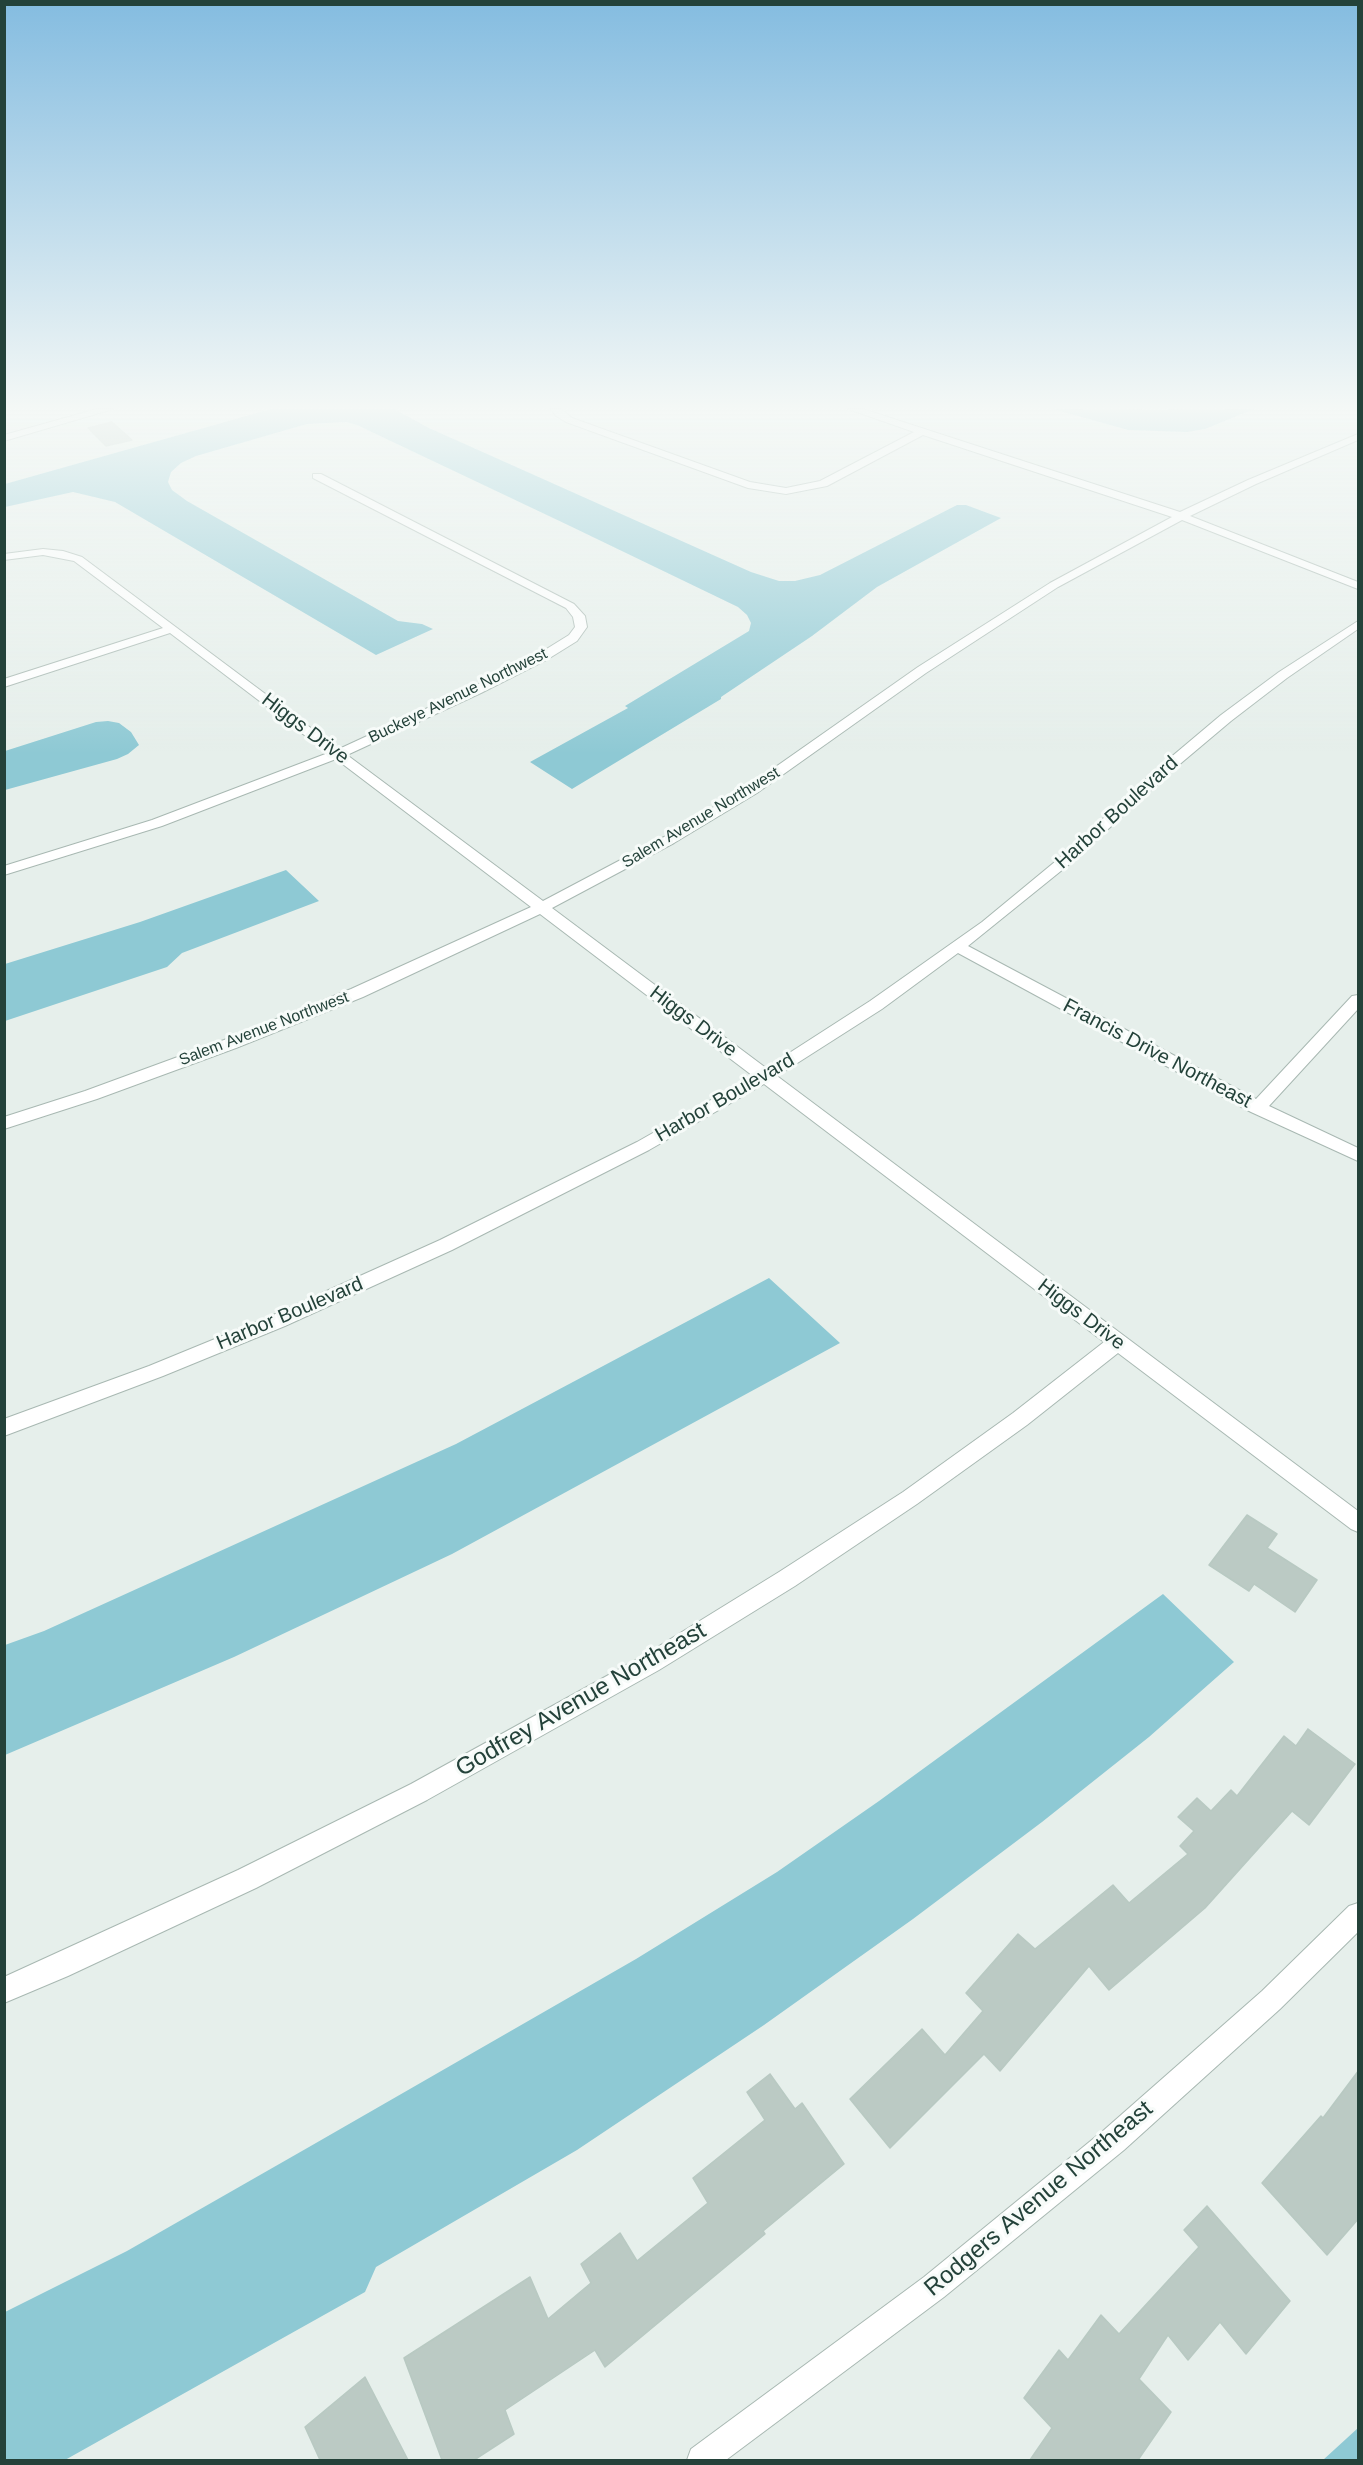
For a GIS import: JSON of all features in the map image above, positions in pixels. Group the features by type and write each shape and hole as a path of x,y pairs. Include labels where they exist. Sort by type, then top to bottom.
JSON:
{"street":[{"name":"Buckeye Avenue Northwest","path":"4,871 157,823 338,754 477,690 544,656 573,638 580,627 579,616 570,606 410,524"},
{"name":"Salem Avenue Northwest","path":"4,1123 91,1095 240,1040 357,993 542,908 669,840 752,790 989,625 1063,580 1166,524"},
{"path":"1201,524 1359,586"},
{"name":"Higgs Drive","path":"4,557 43,552 63,554 78,559 1359,1523"},
{"name":"Harbor Boulevard","path":"4,1428 156,1371 278,1321 447,1245 643,1146 765,1076 876,1005 958,947 1067,859 1169,766 1226,718 1283,675 1359,624"},
{"path":"4,683 172,629"},
{"name":"Francis Drive Northeast","path":"958,947 1257,1108 1359,1155"},
{"path":"1257,1108 1359,1000"},
{"name":"Godfrey Avenue Northeast","path":"4,1990 236,1884 419,1792 651,1662 787,1579 910,1498 1020,1419 1118,1342"},
{"name":"Rodgers Avenue Northeast","path":"702,2460 934,2287 1114,2140 1271,2000 1359,1915"}],"water":[{"path":"153,524 228,524 398,621 422,624 433,629 376,655"},
{"path":"566,524 644,524 751,572 779,581 795,581 820,575 920,524 990,524 877,587 812,636 721,699 572,789 530,762 628,708 625,706 749,631 751,623 747,615 738,607"},
{"path":"96,722 119,723 131,732 139,745 117,759 5,790 5,751"},
{"path":"286,870 319,901 182,953 167,967 5,1021 5,964 140,922"},
{"path":"769,1278 840,1343 452,1554 234,1657 5,1755 5,1645 44,1631 456,1444"},
{"path":"1163,1594 1234,1662 1149,1737 1042,1822 913,1919 764,2025 577,2150 376,2267 365,2292 65,2460 5,2460 5,2312 127,2251 636,1959 777,1872 879,1801"},
{"path":"1358,2428 1358,2460 1323,2460"}],"building":[{"path":"1247,1515 1277,1534 1267,1548 1317,1580 1295,1612 1254,1584 1249,1591 1209,1565"},
{"path":"1308,1729 1355,1764 1309,1825 1292,1811 1205,1908 1109,1990 1089,1966 1000,2071 984,2054 890,2148 850,2099 922,2029 945,2055 983,2011 966,1993 1018,1934 1035,1949 1113,1885 1129,1903 1188,1854 1180,1846 1194,1831 1178,1817 1197,1798 1211,1811 1231,1790 1237,1796 1284,1736 1296,1746"},
{"path":"1359,2070 1359,2218 1327,2255 1262,2183 1321,2116 1323,2118"},
{"path":"770,2074 795,2109 802,2103 844,2164 763,2231 765,2234 605,2367 595,2350 505,2410 514,2434 474,2460 442,2460 404,2358 530,2277 548,2319 591,2283 581,2264 620,2233 637,2261 708,2203 693,2178 765,2120 747,2092"},
{"path":"1207,2206 1290,2301 1246,2354 1220,2322 1188,2360 1168,2335 1139,2379 1171,2412 1138,2460 1030,2460 1052,2428 1024,2398 1059,2350 1068,2360 1101,2315 1119,2334 1199,2247 1184,2230"},
{"path":"365,2377 408,2460 320,2460 305,2427"}]}
